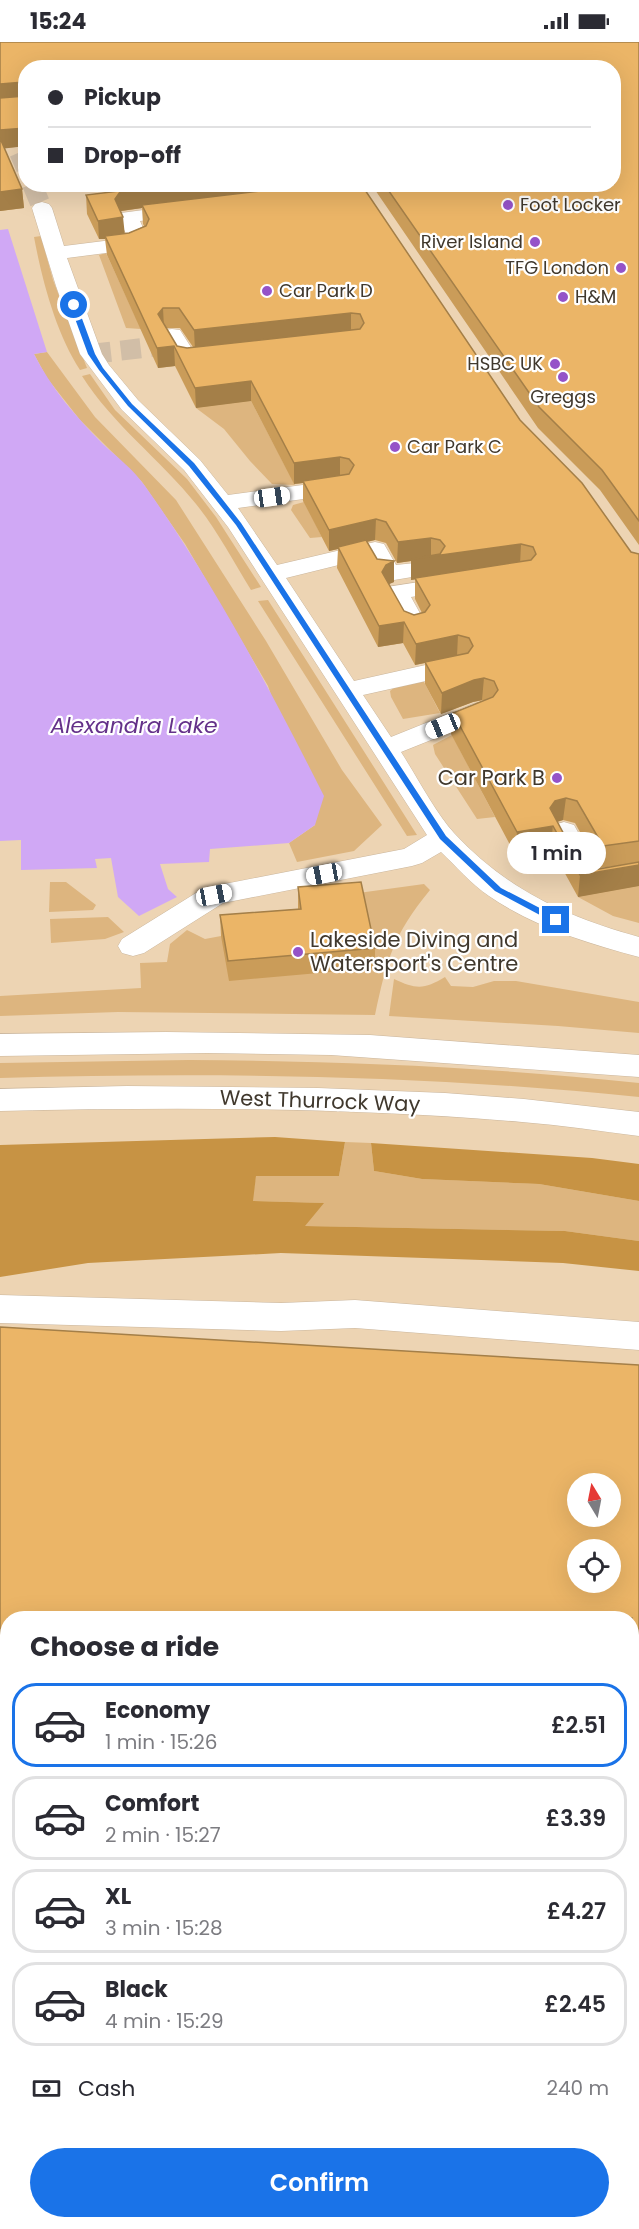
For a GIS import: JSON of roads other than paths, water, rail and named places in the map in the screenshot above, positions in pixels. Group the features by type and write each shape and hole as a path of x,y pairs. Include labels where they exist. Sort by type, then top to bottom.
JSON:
{"main road":[{"path":"42,208 55,253 91,354 130,405 192,465 238,524 443,837 498,890 541,913 587,933 639,947"},
{"path":"55,253 134,241 128,217 205,208"},
{"path":"172,335 188,359 232,362 194,374"},
{"path":"222,503 340,487"},
{"path":"270,574 375,551 388,574 477,571 396,592 414,626"},
{"path":"346,691 457,666"},
{"path":"385,749 482,710"},
{"path":"564,831 590,881 639,873"},
{"path":"133,946 214,895 412,857 443,837"},
{"path":"0,1045 204,1042 332,1044 639,1066"},
{"name":"West Thurrock Way","path":"0,1100 121,1097 322,1099 510,1109 639,1124"},
{"path":"0,1309 281,1317 355,1314 639,1336"}],"water":[{"name":"Alexandra Lake","path":"8,229 47,352 34,354 41,367 74,413 141,480 170,523 240,637 324,796 315,825 289,843 210,849 209,862 160,864 168,889 177,897 139,916 118,897 111,858 95,859 97,868 21,870 21,840 0,841 0,230"}],"tunnel":[{"path":"7,125 18,150"},
{"path":"35,192 42,208"},
{"path":"91,354 178,344"}],"place":[{"name":"Foot Locker","path":"508,205"},
{"name":"River Island","path":"535,242"},
{"name":"TFG London","path":"621,268"},
{"name":"Car Park D","path":"267,291"},
{"name":"H&M","path":"563,297"},
{"name":"HSBC UK","path":"555,364"},
{"name":"Greggs","path":"563,377"},
{"name":"Car Park C","path":"395,447"},
{"name":"Car Park B","path":"557,778"},
{"name":"Lakeside Diving and Watersport's Centre","path":"298,952"}]}
